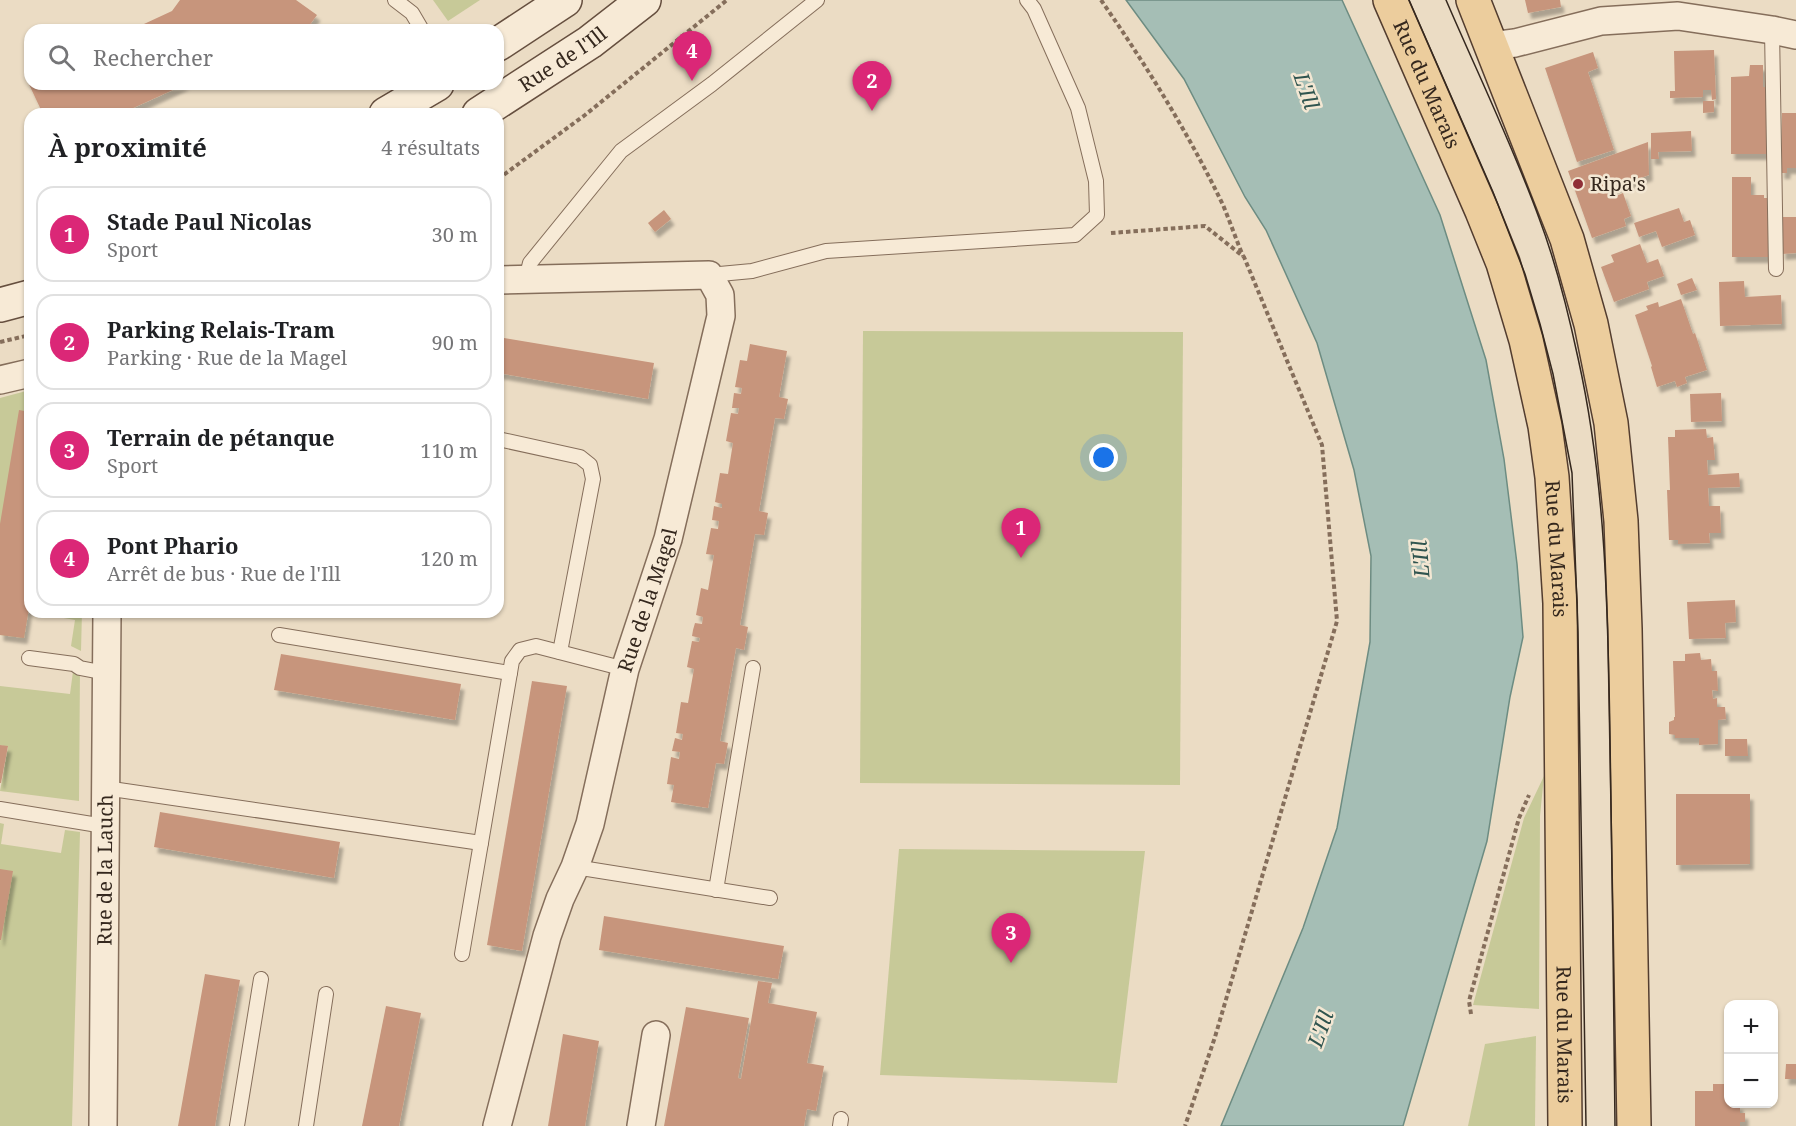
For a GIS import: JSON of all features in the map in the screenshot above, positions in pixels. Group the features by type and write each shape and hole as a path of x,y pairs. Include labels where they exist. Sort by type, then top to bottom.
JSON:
{"main road":[{"path":"504,40 565,0"},
{"name":"Rue de l'Ill","path":"488,108 590,42 644,0"},
{"name":"Rue du Marais","path":"1390,0 1503,263 1526,340 1545,426 1552,477 1560,603 1565,1126"},
{"path":"1473,0 1574,260 1596,346 1612,432 1621,521 1625,629 1634,1126"},
{"path":"396,108 427,90"},
{"path":"0,305 24,299"}],"street":[{"path":"1491,46 1515,43 1601,21 1678,16 1784,32"},
{"path":"504,280 709,275"},
{"name":"Rue de la Magel","path":"497,1126 546,936 590,824 625,669 668,539 721,316 720,295 709,275"},
{"path":"0,380 24,374"},
{"name":"Rue de la Lauch","path":"102,1126 107,618"},
{"path":"641,1126 656,1035"}],"lane":[{"path":"394,0 411,14 418,24"},
{"path":"526,279 530,263 621,151 712,84 818,0"},
{"path":"709,275 752,272 826,251 1075,235 1097,215 1096,181 1078,108 1028,0"},
{"path":"1776,269 1784,32"},
{"path":"504,440 580,457 590,465 593,479 560,652"},
{"path":"279,635 510,673"},
{"path":"462,954 512,661 520,650 536,646 625,669"},
{"path":"29,658 74,664 80,668 106,673"},
{"path":"716,890 753,668"},
{"path":"105,788 481,843"},
{"path":"0,809 104,826"},
{"path":"575,867 770,898"},
{"path":"237,1126 261,980"},
{"path":"306,1126 326,994"}],"path":[{"path":"504,175 585,115 727,0"},
{"path":"1101,0 1133,46 1190,143 1223,206 1322,445 1337,621 1215,1037 1185,1126"},
{"path":"1075,235 1205,226 1244,257"},
{"path":"0,342 24,336"},
{"path":"1471,1014 1469,1001 1475,978 1519,818 1532,789"}],"green space":[{"path":"433,0 480,0 448,21"},
{"path":"863,331 1183,332 1180,785 860,783"},
{"path":"24,392 24,618 27,618 24,638 0,635 0,398"},
{"path":"64,618 82,618 81,651 71,646 75,620"},
{"path":"74,664 80,668 79,801 0,791 8,747 0,745 0,686 70,694"},
{"path":"1544,776 1540,816 1539,1009 1473,1005 1524,818"},
{"path":"0,823 4,824 1,844 61,853 65,830 80,832 72,1126 0,1126"},
{"path":"899,849 1145,851 1117,1083 880,1075"},
{"path":"1536,1036 1535,1126 1468,1126 1485,1044"}],"water":[{"name":"L'Ill","path":"1126,0 1342,0 1440,215 1486,360 1504,459 1523,637 1510,697 1487,841 1403,1126 1221,1126 1303,928 1337,828 1370,642 1371,556 1354,470 1317,343 1266,230 1245,197 1184,79"}],"building":[{"path":"180,0 296,0 317,15 310,24 144,24 172,11"},
{"path":"1525,0 1560,0 1561,7 1528,13"},
{"path":"1714,50 1716,99 1712,100 1711,90 1703,90 1703,97 1670,98 1670,91 1675,91 1674,51"},
{"path":"1593,52 1598,68 1588,72 1614,150 1577,162 1545,68"},
{"path":"1750,65 1763,65 1763,87 1766,87 1766,96 1769,96 1769,111 1766,111 1766,154 1731,154 1731,77 1749,76"},
{"path":"32,90 173,90 133,108 40,108"},
{"path":"1703,101 1714,101 1714,112 1703,113"},
{"path":"1782,113 1796,113 1796,168 1787,168 1787,173 1781,173"},
{"path":"1691,131 1692,151 1658,152 1659,159 1651,159 1651,133"},
{"path":"1648,142 1649,175 1613,188 1616,196 1623,193 1631,216 1624,219 1626,226 1592,238 1568,171"},
{"path":"1732,177 1751,177 1751,195 1764,195 1764,198 1768,198 1768,257 1732,257"},
{"path":"1679,208 1684,222 1690,220 1695,235 1662,247 1656,231 1639,237 1634,223"},
{"path":"664,210 671,219 655,232 648,223"},
{"path":"1781,217 1796,217 1796,253 1782,254"},
{"path":"1640,244 1647,263 1658,259 1664,276 1647,282 1649,289 1614,302 1601,267 1614,262 1611,255"},
{"path":"1692,278 1697,290 1681,295 1677,284"},
{"path":"1744,281 1745,297 1781,295 1782,324 1720,326 1719,282"},
{"path":"1681,299 1707,370 1685,377 1687,383 1677,387 1675,381 1657,387 1635,315 1648,310 1646,306 1658,302 1659,307"},
{"path":"504,338 654,363 648,399 504,374"},
{"path":"750,344 787,351 779,397 788,399 784,419 775,418 759,511 768,513 764,535 755,534 740,625 748,627 744,650 736,648 720,741 728,743 724,764 716,763 708,808 671,802 674,785 667,784 671,757 679,759 680,752 672,751 675,738 682,740 683,734 676,733 681,702 688,703 694,669 687,667 692,641 699,642 700,638 692,636 693,630 695,623 702,624 703,617 696,615 701,588 708,590 714,555 706,554 711,528 718,529 719,521 712,520 714,506 722,508 722,504 715,502 720,473 728,474 733,443 726,441 731,413 738,414 739,408 732,408 734,393 741,394 742,388 735,387 740,360 747,361"},
{"path":"1721,393 1722,421 1691,422 1690,394"},
{"path":"19,410 24,411 24,618 27,618 24,638 0,635 0,524"},
{"path":"1706,429 1707,438 1713,437 1715,460 1707,460 1708,475 1739,473 1740,487 1708,488 1709,506 1720,506 1721,533 1709,533 1710,543 1678,544 1678,540 1669,540 1668,437 1675,437 1675,430"},
{"path":"1735,600 1736,622 1725,623 1726,638 1689,639 1687,602"},
{"path":"1700,653 1701,660 1711,659 1712,671 1717,671 1718,691 1712,690 1713,699 1717,698 1717,707 1725,707 1726,719 1718,720 1718,744 1699,745 1699,738 1675,738 1675,735 1669,734 1669,722 1675,717 1673,661 1685,661 1685,654"},
{"path":"281,654 461,684 455,720 274,690"},
{"path":"532,681 567,686 522,951 487,945"},
{"path":"1725,739 1747,739 1748,756 1725,756"},
{"path":"0,745 8,746 1,783 0,783"},
{"path":"1676,794 1750,794 1750,864 1676,865"},
{"path":"160,812 340,842 334,878 154,847"},
{"path":"0,869 13,871 1,940 0,940"},
{"path":"604,916 784,946 778,979 599,950"},
{"path":"205,974 240,980 215,1126 178,1126"},
{"path":"758,981 772,983 768,1003 817,1012 807,1063 824,1066 816,1111 807,1109 804,1126 664,1126 686,1007 749,1018 738,1078 741,1079"},
{"path":"386,1006 421,1013 399,1126 362,1126"},
{"path":"563,1034 599,1041 585,1126 548,1126"},
{"path":"1786,1064 1796,1064 1796,1079 1785,1079"},
{"path":"1713,1084 1724,1084 1724,1108 1740,1108 1740,1113 1745,1113 1745,1122 1740,1122 1740,1126 1695,1126 1695,1091 1713,1091"}],"tram line":[{"path":"1409,0 1493,192 1525,274 1553,374 1572,473 1578,632 1586,1126"},
{"path":"1446,0 1517,163 1551,252 1574,340 1595,452 1604,547 1608,643 1615,1126"}],"place":[{"name":"Pont Phario","path":"692,81"},
{"name":"Parking Relais-Tram","path":"872,111"},
{"name":"Ripa's","path":"1578,184"},
{"name":"Stade Paul Nicolas","path":"1021,558"},
{"name":"Terrain de pétanque","path":"1011,963"}]}
